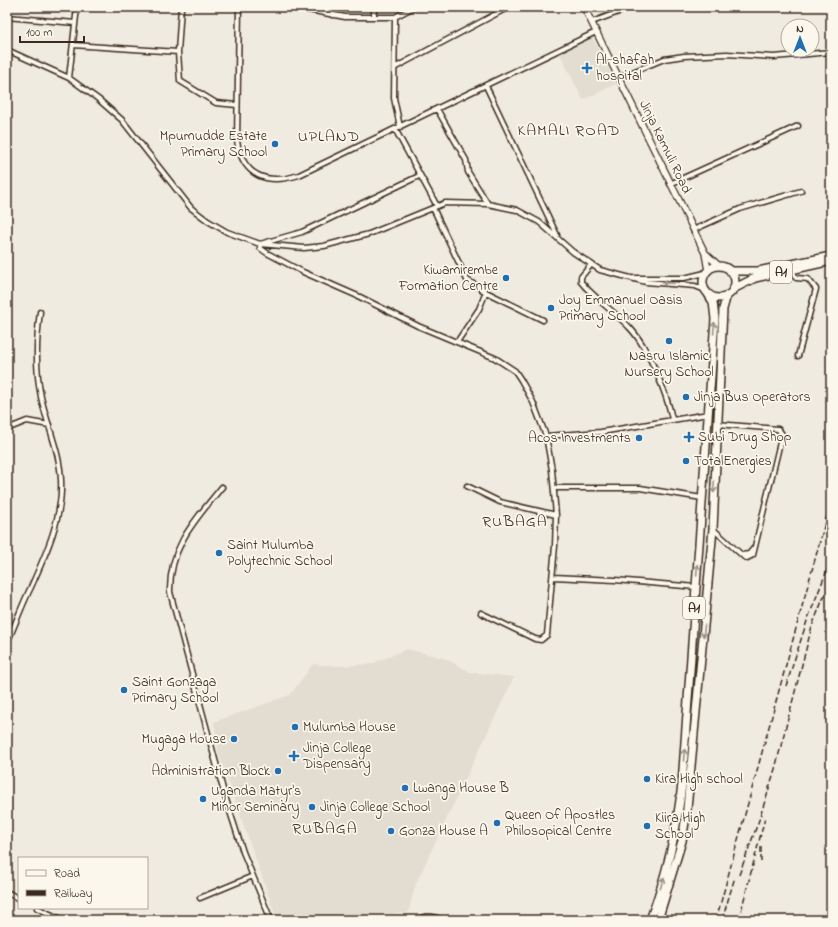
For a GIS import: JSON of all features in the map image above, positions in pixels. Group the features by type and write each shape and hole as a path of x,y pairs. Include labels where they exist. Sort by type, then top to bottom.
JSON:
{"highway":[{"name":"A1","path":"719,266 730,271 758,271 831,256"},
{"name":"A1","path":"658,920 680,848 688,809 713,529 716,424 723,309 727,295 733,289 755,278 831,261"},
{"path":"707,272 719,266"},
{"path":"730,271 734,277 733,289"},
{"name":"A1","path":"650,920 666,869 679,809 715,319 713,302 703,285 707,272"},
{"path":"707,292 718,298 727,295"}],"main road":[{"name":"Jinja Kamuli Road","path":"584,7 693,230 705,253 719,266"},
{"name":"Jinja Kamuli Road","path":"705,253 707,272"}],"street":[{"path":"69,78 77,7"},
{"path":"182,7 178,52 180,81 216,103 237,105"},
{"path":"239,7 237,105 237,140 239,155 246,167 269,180 284,180 299,175 596,32"},
{"path":"293,7 345,17 395,17 414,7"},
{"path":"332,7 332,14"},
{"path":"374,7 374,17"},
{"path":"396,67 509,7"},
{"path":"592,22 632,7"},
{"path":"7,17 75,23"},
{"path":"395,17 395,106 400,127"},
{"path":"73,45 178,52"},
{"path":"7,50 69,78 98,99 122,120 191,208 208,221 227,232 260,244 304,248 342,243 382,230 435,207 453,202 488,204 517,210 539,222 590,266 609,274 646,282 695,286 707,292"},
{"path":"618,78 664,59 684,56 727,54 774,57 831,52"},
{"path":"486,86 558,238"},
{"path":"437,109 466,160 468,172 488,204"},
{"path":"670,184 798,126"},
{"path":"395,129 435,207 468,280 486,292 543,320"},
{"path":"260,244 302,232 419,176"},
{"path":"693,230 740,209 801,191"},
{"path":"260,244 263,251 303,272 495,358 515,371 533,402 546,436 550,453 556,515 554,577 547,635 545,638 535,640 481,613"},
{"path":"590,266 581,277 581,282 611,309 635,334 666,397 672,419"},
{"path":"792,270 796,278 808,279 816,289 798,356"},
{"path":"629,278 684,278 707,272"},
{"path":"457,342 479,309 486,292"},
{"path":"7,643 40,568 58,514 61,492 61,471 41,398 36,367 36,346 40,312"},
{"path":"546,436 601,432 708,414"},
{"path":"7,429 27,421 49,425"},
{"path":"713,529 742,555 747,558 753,555 782,432 778,429 716,424"},
{"path":"467,486 500,502 556,515"},
{"path":"222,487 194,521 178,547 170,572 170,592 224,793 253,876 271,920"},
{"path":"554,488 640,488 702,498"},
{"path":"554,577 615,580 696,587"},
{"path":"200,898 253,876"},
{"path":"7,892 18,898"},
{"path":"40,909 63,920"},
{"path":"417,920 428,916 442,920"}],"shaded area":[{"name":"Al-shafah hospital","path":"592,36 616,84 583,100 559,52"},
{"path":"407,649 444,658 470,672 514,677 416,883 408,913 365,915 321,920 277,920 219,755 214,722 290,695 313,664 338,666 371,664"}],"railway":[{"path":"716,920 831,501"},
{"path":"786,686 807,621 831,560"},
{"path":"739,875 759,820 775,769 812,626 823,599 831,587"},
{"path":"739,919 765,818"},
{"path":"761,845 761,862"},
{"path":"722,920 735,877"}],"place":[{"name":"Al-shafah hospital","path":"587,68"},
{"name":"Mpumudde Estate Primary School","path":"275,144"},
{"name":"Kiwamirembe Formation Centre","path":"506,278"},
{"name":"Joy Emmanuel Oasis Primary School","path":"551,308"},
{"name":"Nasru Islamic Nursery School","path":"669,341"},
{"name":"Jinja Bus Operators","path":"686,397"},
{"name":"Subi Drug Shop","path":"689,437"},
{"name":"Acos Investments","path":"639,438"},
{"name":"TotalEnergies","path":"686,461"},
{"name":"Saint Mulumba Polytechnic School","path":"219,553"},
{"name":"Saint Gonzaga Primary School","path":"124,690"},
{"name":"Mulumba House","path":"295,727"},
{"name":"Mugaga House","path":"234,739"},
{"name":"Jinja College Dispensary","path":"294,756"},
{"name":"Administration Block","path":"278,771"},
{"name":"Kira High school","path":"647,779"},
{"name":"Lwanga House B","path":"405,788"},
{"name":"Uganda Matyr's Minor Seminary","path":"203,799"},
{"name":"Jinja College School","path":"312,807"},
{"name":"Queen Of Apostles Philosopical Centre","path":"497,823"},
{"name":"Kiira High School","path":"647,826"},
{"name":"Gonza House A","path":"391,831"}],"district":[{"name":"KAMALI ROAD","path":"569,131"},
{"name":"UPLAND","path":"329,137"},
{"name":"RUBAGA","path":"515,522"},
{"name":"RUBAGA","path":"325,829"}]}
